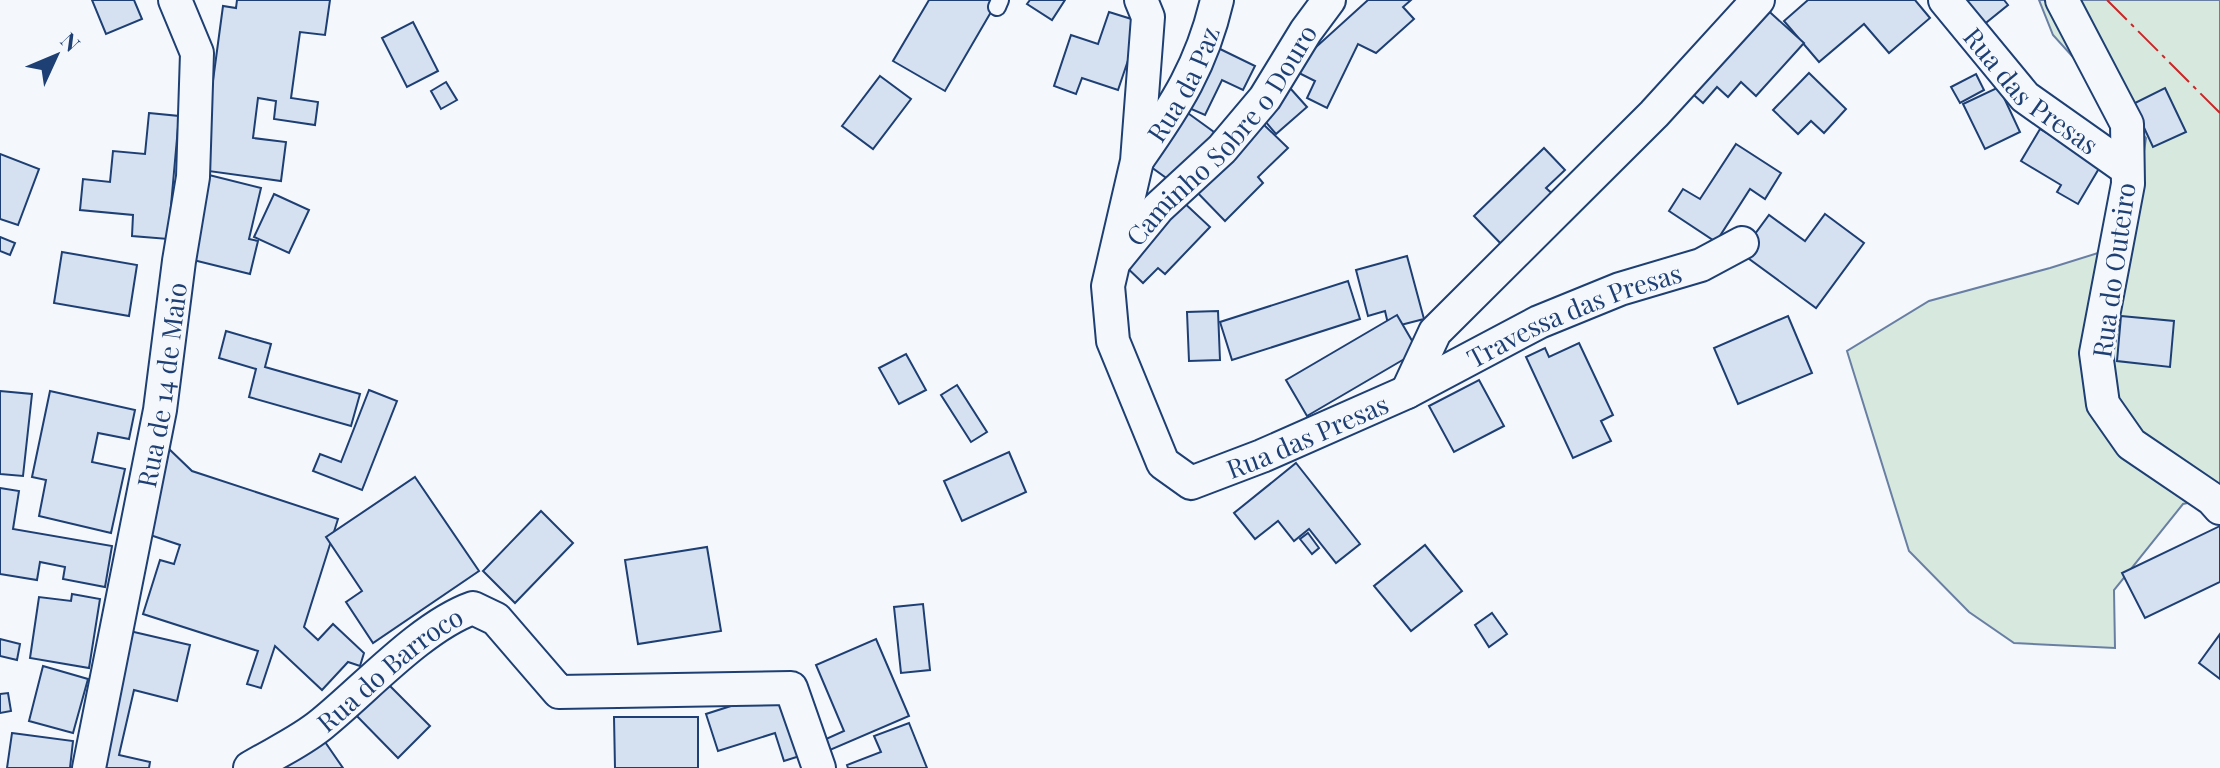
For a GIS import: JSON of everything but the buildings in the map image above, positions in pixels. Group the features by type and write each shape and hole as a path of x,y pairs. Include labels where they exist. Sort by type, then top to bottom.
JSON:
{"street":[{"name":"Rua de 14 de Maio","path":"89,768 160,410 193,177 197,53 175,0"},
{"path":"197,53 201,0"},
{"name":"Rua das Presas","path":"1141,0 1148,17 1137,161 1108,286 1113,341 1163,463 1191,483 1262,456 1407,392 1435,332 1654,114 1758,0"},
{"name":"Rua da Paz","path":"1137,161 1180,98 1209,34 1217,0"},
{"name":"Rua das Presas","path":"1945,0 2025,97 2127,169"},
{"name":"Rua do Outeiro","path":"2062,0 2127,124 2128,184 2096,353 2103,404 2131,444 2217,503"},
{"name":"Caminho Sobre o Douro","path":"1113,263 1158,208 1222,149 1265,98 1306,31 1335,2"},
{"name":"Travessa das Presas","path":"1407,392 1539,322 1620,289 1701,265 1742,243"},
{"name":"Rua do Barroco","path":"250,768 321,726 365,685 451,616 473,608 496,619 559,692 791,688 819,768"}],"shaded area":[{"path":"2039,0 2220,0 2220,496 2183,504 2114,590 2115,648 2014,643 1969,612 1909,551 1847,351 1929,301 2130,243 2146,138 2053,35"}],"power":[{"path":"2107,0 2220,113"}]}
